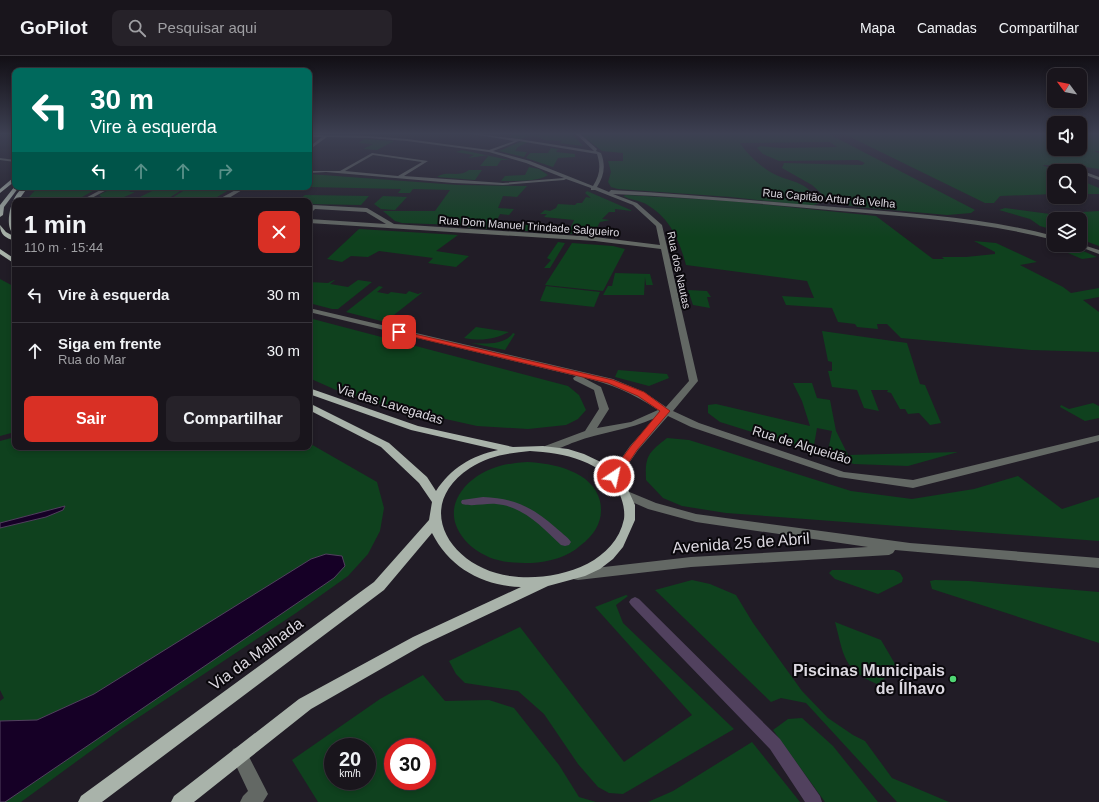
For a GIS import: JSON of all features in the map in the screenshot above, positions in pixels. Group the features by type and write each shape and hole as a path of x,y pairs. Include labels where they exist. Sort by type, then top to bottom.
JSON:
{"main road":[{"path":"0,191 12,181"},
{"path":"0,215 1,207 15,190"},
{"path":"17,198 23,190"},
{"path":"0,227 4,233 12,237"},
{"path":"0,251 12,260"},
{"name":"Via das Lavegadas","path":"312,392 415,428 510,450"},
{"path":"312,407 385,445 423,480 437,501"},
{"path":"180,802 305,704 418,641 546,582 576,575 604,560 622,540 630,517 627,496 614,476 596,463 574,453 550,448 510,450 486,456 464,467 447,483 437,501 434,522 441,542 457,560 482,574 513,582 546,582"},
{"name":"Via da Malhada","path":"87,802 379,586 434,522"}],"street":[{"path":"341,172 348,168"},
{"path":"399,177 415,168"},
{"name":"Rua dos Nautas","path":"542,168 635,204 660,225 694,381 666,411"},
{"path":"593,189 600,180 603,168"},
{"path":"312,172 341,172 453,182 503,184 568,179"},
{"path":"1087,172 1099,172"},
{"path":"1087,174 1099,179"},
{"path":"89,198 104,190"},
{"path":"226,198 240,190"},
{"name":"Rua Capitão Artur da Velha","path":"601,191 677,195 953,220 1028,231 1047,236"},
{"path":"312,208 313,207 367,210 393,226"},
{"name":"Rua Dom Manuel Trindade Salgueiro","path":"312,221 595,239 664,247"},
{"path":"1087,248 1099,252"},
{"path":"312,311 565,372 598,389 604,409 589,433"},
{"name":"Rua de Alqueidão","path":"565,372 610,381 641,394 666,411 695,426 843,474 913,484 1099,438"},
{"path":"550,448 589,433 634,424 666,411"},
{"path":"614,476 634,448 666,411"},
{"name":"Avenida 25 de Abril","path":"627,496 652,506 696,518 910,548 1099,564"},
{"name":"Avenida 25 de Abril","path":"576,575 691,562 910,548"},
{"path":"239,755 259,794 249,802"}],"green space":[{"path":"529,168 533,168 539,169 548,175 532,180 501,181 505,176 525,175"},
{"path":"610,168 764,168 774,174 805,186 819,203 811,206 731,197 618,189 611,187 608,182 611,172"},
{"path":"782,168 894,168 975,210 971,213 947,215 832,203 812,185"},
{"path":"913,168 1047,168 1047,194 1000,196 994,203 985,203"},
{"path":"469,170 482,170 475,180 437,177 445,174 461,173"},
{"path":"312,174 458,185 527,186 517,197 503,196 498,208 514,209 509,215 500,214 496,222 571,227 574,220 544,217 547,214 540,214 545,210 550,211 556,208 558,204 575,205 577,203 582,203 586,197 591,198 585,193 587,191 633,211 615,209 615,212 609,212 602,219 610,220 600,222 593,235 463,227 458,225 402,223 395,221 383,211 435,211 450,190 413,189 410,193 398,193 401,189 312,187"},
{"path":"1087,183 1099,188 1099,194 1087,194"},
{"path":"35,190 95,190 82,198 29,197"},
{"path":"109,190 133,190 129,192 135,192 122,198 103,198 99,195"},
{"path":"154,190 180,191 169,198 138,198"},
{"path":"229,190 217,197 172,198 183,191"},
{"path":"305,195 369,196 361,205 312,204 312,198 301,198"},
{"path":"383,196 407,197 395,210 381,209 374,204"},
{"path":"623,196 730,201 876,216 933,259 944,259 942,257 966,257 995,254 995,252 974,241 996,243 1037,262 1020,265 1063,287 1071,293 1099,288 1099,297 1083,300 1099,312 1099,352 1031,350 901,338 887,324 877,324 878,329 857,327 855,324 838,322 832,308 786,305 782,296 814,298 807,281 686,265 677,238 661,216 646,204"},
{"path":"1005,208 1047,214 1047,228 1040,226 1030,219 999,210"},
{"path":"1099,211 1099,246 1087,242 1087,212 1083,212"},
{"path":"359,229 458,235 436,251 469,256 456,267 428,263 433,258 379,251 368,257 351,256 342,262 327,259"},
{"path":"558,242 565,243 550,268 544,268 551,260 547,258"},
{"path":"572,243 613,246 625,249 603,291 545,285"},
{"path":"1066,252 1085,252 1097,257 1082,259"},
{"path":"615,273 650,274 653,285 646,285 645,277 644,295 603,295 608,286 612,286"},
{"path":"0,279 12,285 12,433 0,436"},
{"path":"335,280 330,284 348,287 358,280 372,282 338,309 312,304 312,282 328,283"},
{"path":"379,286 383,287 377,292 388,294 391,292 406,294 409,291 418,294 423,292 385,322 346,312"},
{"path":"546,286 600,292 594,307 540,301"},
{"path":"688,290 707,291 711,297 707,297 710,308 693,305"},
{"path":"312,319 568,386 579,395 586,410 578,419 566,425 528,429 477,426 387,406 336,390 312,379"},
{"path":"476,327 509,332 498,337 487,339 464,338"},
{"path":"822,331 907,343 920,384 925,385 941,423 930,425 919,413 908,414 905,409 900,409 891,393 887,392 888,390 871,390 879,411 864,408 857,390 832,387 828,371 832,371 832,362 828,361"},
{"path":"513,333 515,334 505,350 471,343 500,342 505,340"},
{"path":"618,370 667,374 669,378 649,386 615,377"},
{"path":"793,383 812,383 817,398 830,400 836,431 848,455 958,452 908,466 854,464 827,456 832,431 817,428 813,451 720,422 708,413 708,405 716,404 810,426 802,401"},
{"path":"1093,403 1099,406 1099,418 1085,421 1060,407 1061,405 1069,409"},
{"path":"12,438 12,450 312,450 312,445 377,482 384,508 380,531 368,554 348,576 296,613 121,729 21,802 5,802 51,769 94,694 37,720 0,721 0,701 4,698 0,690 0,528 46,517 63,510 65,506 0,523 0,441"},
{"path":"667,438 689,440 851,491 912,499 974,489 1018,476 1062,509 1099,497 1099,541 726,513 682,506 663,498 646,480 646,465 649,456"},
{"path":"527,462 548,464 559,467 580,476 589,482 596,491 600,501 600,520 595,531 586,541 564,556 551,560 531,563 502,561 478,551 462,536 456,526 454,516 455,506 459,495 477,476 496,467"},
{"path":"832,570 894,570 900,573 903,578 902,582 878,594 835,579 829,573"},
{"path":"692,580 710,584 736,595 753,623 802,691 828,718 853,735 865,741 892,778 949,802 897,802 806,703 781,698 771,702 655,590"},
{"path":"930,581 969,581 1099,592 1099,643 932,589"},
{"path":"626,595 628,596 616,605 623,623 734,729 623,794 609,793 598,787 578,764 544,714 518,691 465,683 456,674 449,661 520,627 624,762 692,715 595,607"},
{"path":"835,622 881,640 898,669 877,684 857,673 846,660"},
{"path":"423,675 445,701 489,700 514,708 559,765 579,797 596,802 318,802 292,760 380,699"},
{"path":"802,718 833,746 878,802 825,802 773,730 788,719"},
{"path":"752,742 800,802 648,802 673,791"}],"shaded area":[{"path":"65,506 63,510 46,517 0,528 0,523"},
{"path":"326,554 342,556 345,566 334,578 5,802 0,802 0,721 37,720 94,694 311,559"}],"waterway":[{"path":"466,502 483,500 510,503 532,514 565,542"},
{"path":"635,602 775,744 814,802"}],"place":[{"name":"Piscinas Municipais de Ílhavo","path":"953,679"}],"route":[{"path":"399,332 565,372 610,381 641,394 666,411 634,448 614,476"}]}
